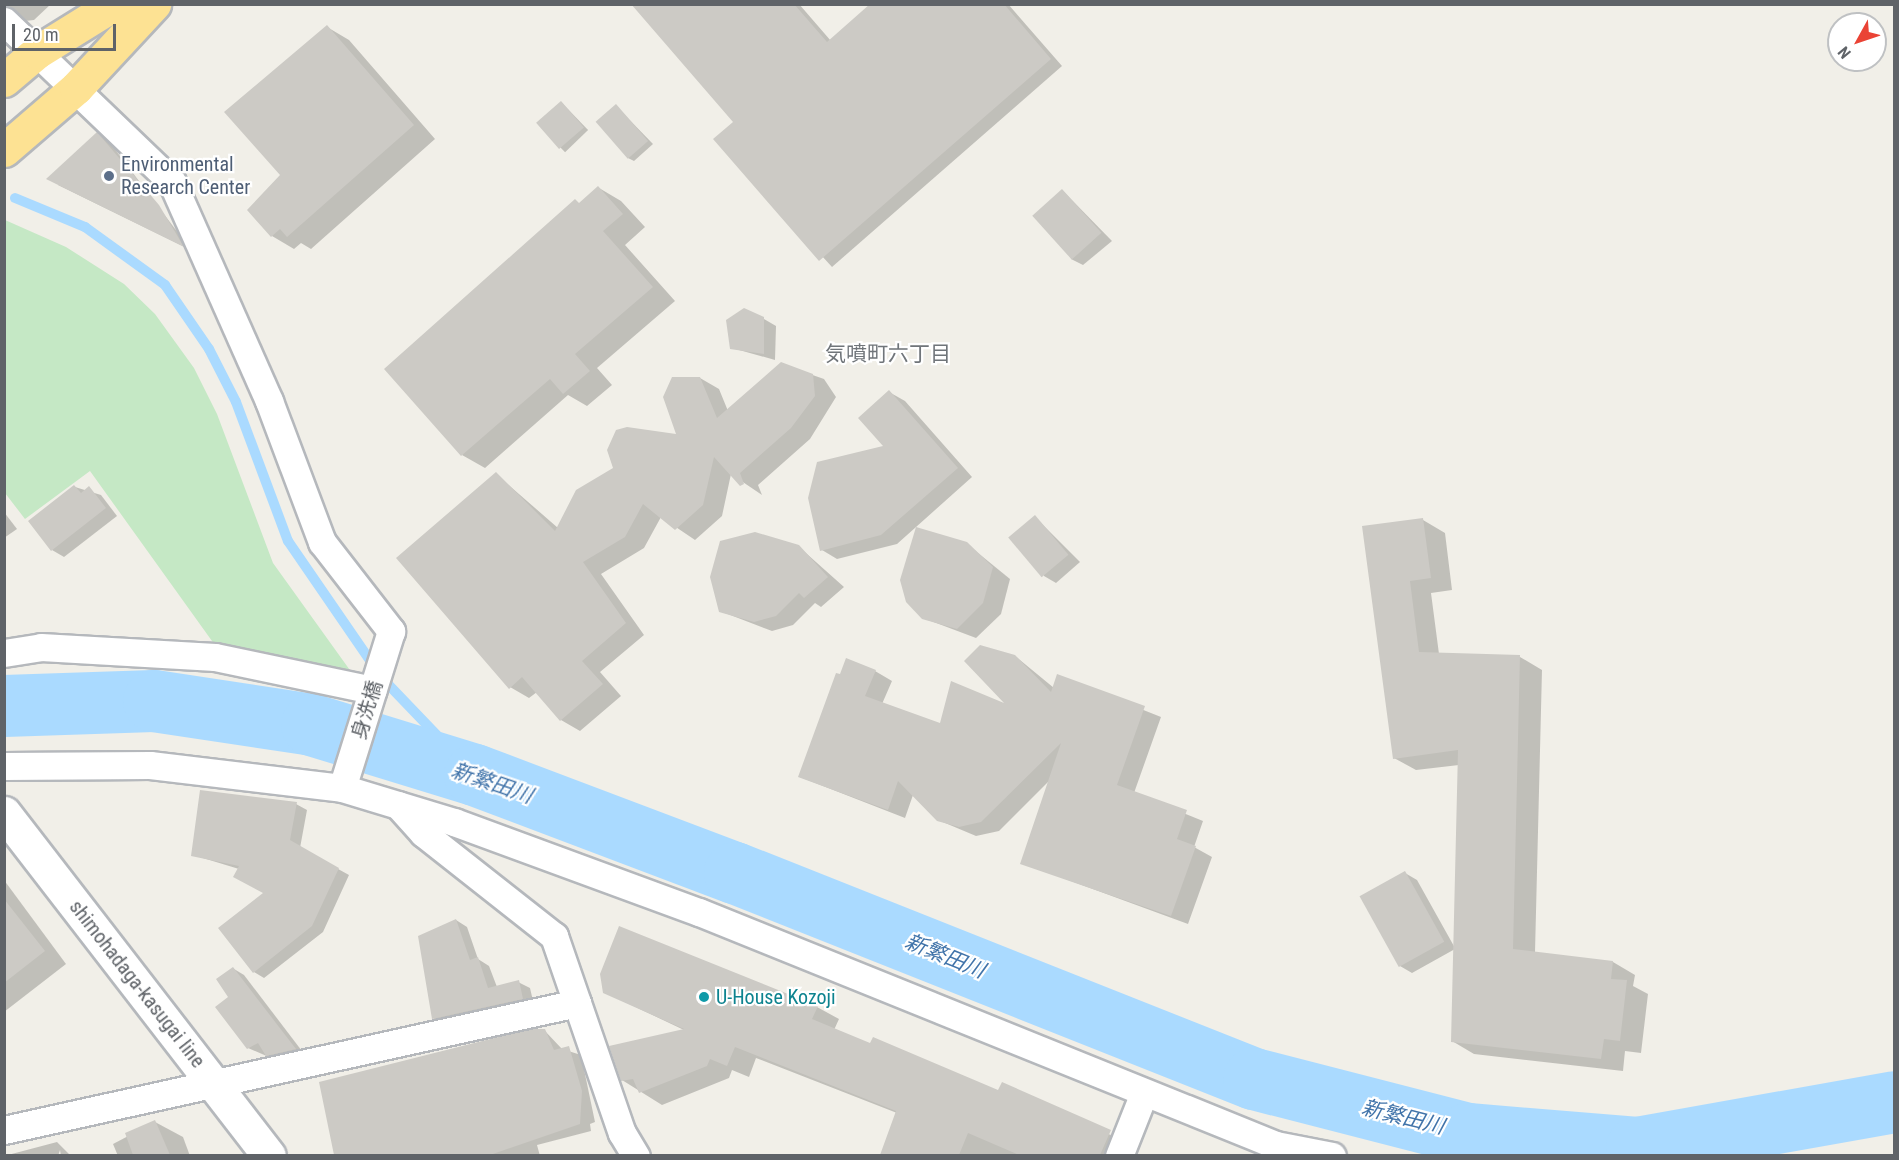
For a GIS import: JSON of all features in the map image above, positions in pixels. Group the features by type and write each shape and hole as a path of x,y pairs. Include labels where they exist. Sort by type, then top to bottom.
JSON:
{"highway":[{"path":"4,80 37,52 114,4"},
{"path":"4,150 76,88 154,4"}],"main road":[{"name":"shimohadaga-kasugai line","path":"4,813 269,1155"}],"street":[{"path":"4,21 76,88"},
{"name":"身洗橋","path":"76,88 172,182 269,401 322,542 391,631 342,788"},
{"path":"4,653 41,647 214,657 373,690"},
{"path":"4,766 150,765 342,788 398,805 699,912 1275,1145 1332,1155"},
{"path":"398,805 423,833 554,936 622,1132 636,1155"},
{"path":"4,1130 577,1003"},
{"path":"1119,1155 1144,1092"}],"green space":[{"path":"5,220 66,247 124,284 155,314 194,368 217,414 273,563 357,680 217,648 90,471 25,519 5,493"}],"building":[{"path":"631,4 794,4 827,42 870,4 1004,4 1051,59 819,261 713,139 733,122"},
{"path":"327,25 414,125 287,237 280,229 271,237 247,210 280,175 224,112"},
{"path":"561,101 584,127 559,149 536,123"},
{"path":"616,104 648,141 628,159 596,122"},
{"path":"97,132 159,205 184,247 46,179"},
{"path":"598,186 623,214 603,231 653,287 575,354 590,371 563,394 550,379 461,456 384,369 575,199 579,203"},
{"path":"1062,189 1101,233 1072,260 1032,216"},
{"path":"744,308 764,317 764,354 730,349 726,320"},
{"path":"781,362 813,374 815,396 791,428 740,473 744,484 740,486 714,457 703,505 675,530 643,504 625,537 583,562 626,623 582,661 603,684 560,721 522,677 509,689 396,558 496,472 555,531 576,490 613,468 607,450 616,430 627,427 676,434 663,397 672,377 700,377 717,418"},
{"path":"889,390 958,468 881,535 820,551 808,498 817,462 883,446 858,418"},
{"path":"74,485 81,493 89,486 106,508 51,551 28,521"},
{"path":"1035,515 1068,555 1042,577 1008,537"},
{"path":"1423,518 1431,578 1410,581 1419,652 1520,655 1513,949 1613,961 1611,979 1627,980 1620,1041 1604,1039 1601,1059 1451,1042 1458,750 1393,759 1362,526"},
{"path":"916,527 967,542 993,567 983,603 957,629 922,619 906,602 900,580"},
{"path":"755,532 799,545 828,577 804,598 799,593 776,616 754,622 719,612 710,577 720,541"},
{"path":"980,645 1015,655 1051,692 1057,674 1145,706 1117,785 1187,810 1177,839 1196,846 1171,916 1020,864 1061,743 981,822 959,827 937,821 898,781 888,810 798,777 836,673 840,674 846,658 876,670 865,696 940,723 951,681 1004,703 964,661"},
{"path":"200,790 297,802 290,840 339,868 312,926 253,973 218,928 263,893 233,877 239,866 191,856"},
{"path":"1405,871 1444,942 1399,967 1360,896"},
{"path":"4,899 45,951 4,983"},
{"path":"456,919 470,960 478,957 488,988 519,980 523,999 432,1019 418,936"},
{"path":"619,926 818,1006 812,1019 870,1043 873,1037 998,1090 1002,1082 1111,1130 1100,1155 1019,1155 968,1133 959,1155 880,1155 896,1111 735,1047 727,1066 710,1059 707,1066 639,1093 633,1079 621,1081 609,1046 684,1029 603,993 600,974"},
{"path":"233,967 296,1049 266,1056 258,1043 247,1049 215,1007 228,997 216,979"},
{"path":"530,1029 545,1029 554,1050 569,1046 582,1091 580,1124 490,1155 334,1155 319,1082"},
{"path":"155,1120 170,1155 133,1155 125,1133"}],"waterway":[{"path":"15,198 85,227 165,285 209,349 236,402 288,541 382,678 475,775"},
{"name":"新繁田川","path":"4,706 154,701 312,725 475,775 735,873 1254,1079 1468,1134 1637,1148 1894,1102"}],"place":[{"name":"Environmental Research Center","path":"109,176"},
{"name":"U-House Kozoji","path":"704,997"}],"district":[{"name":"気噴町六丁目","path":"888,354"}]}
